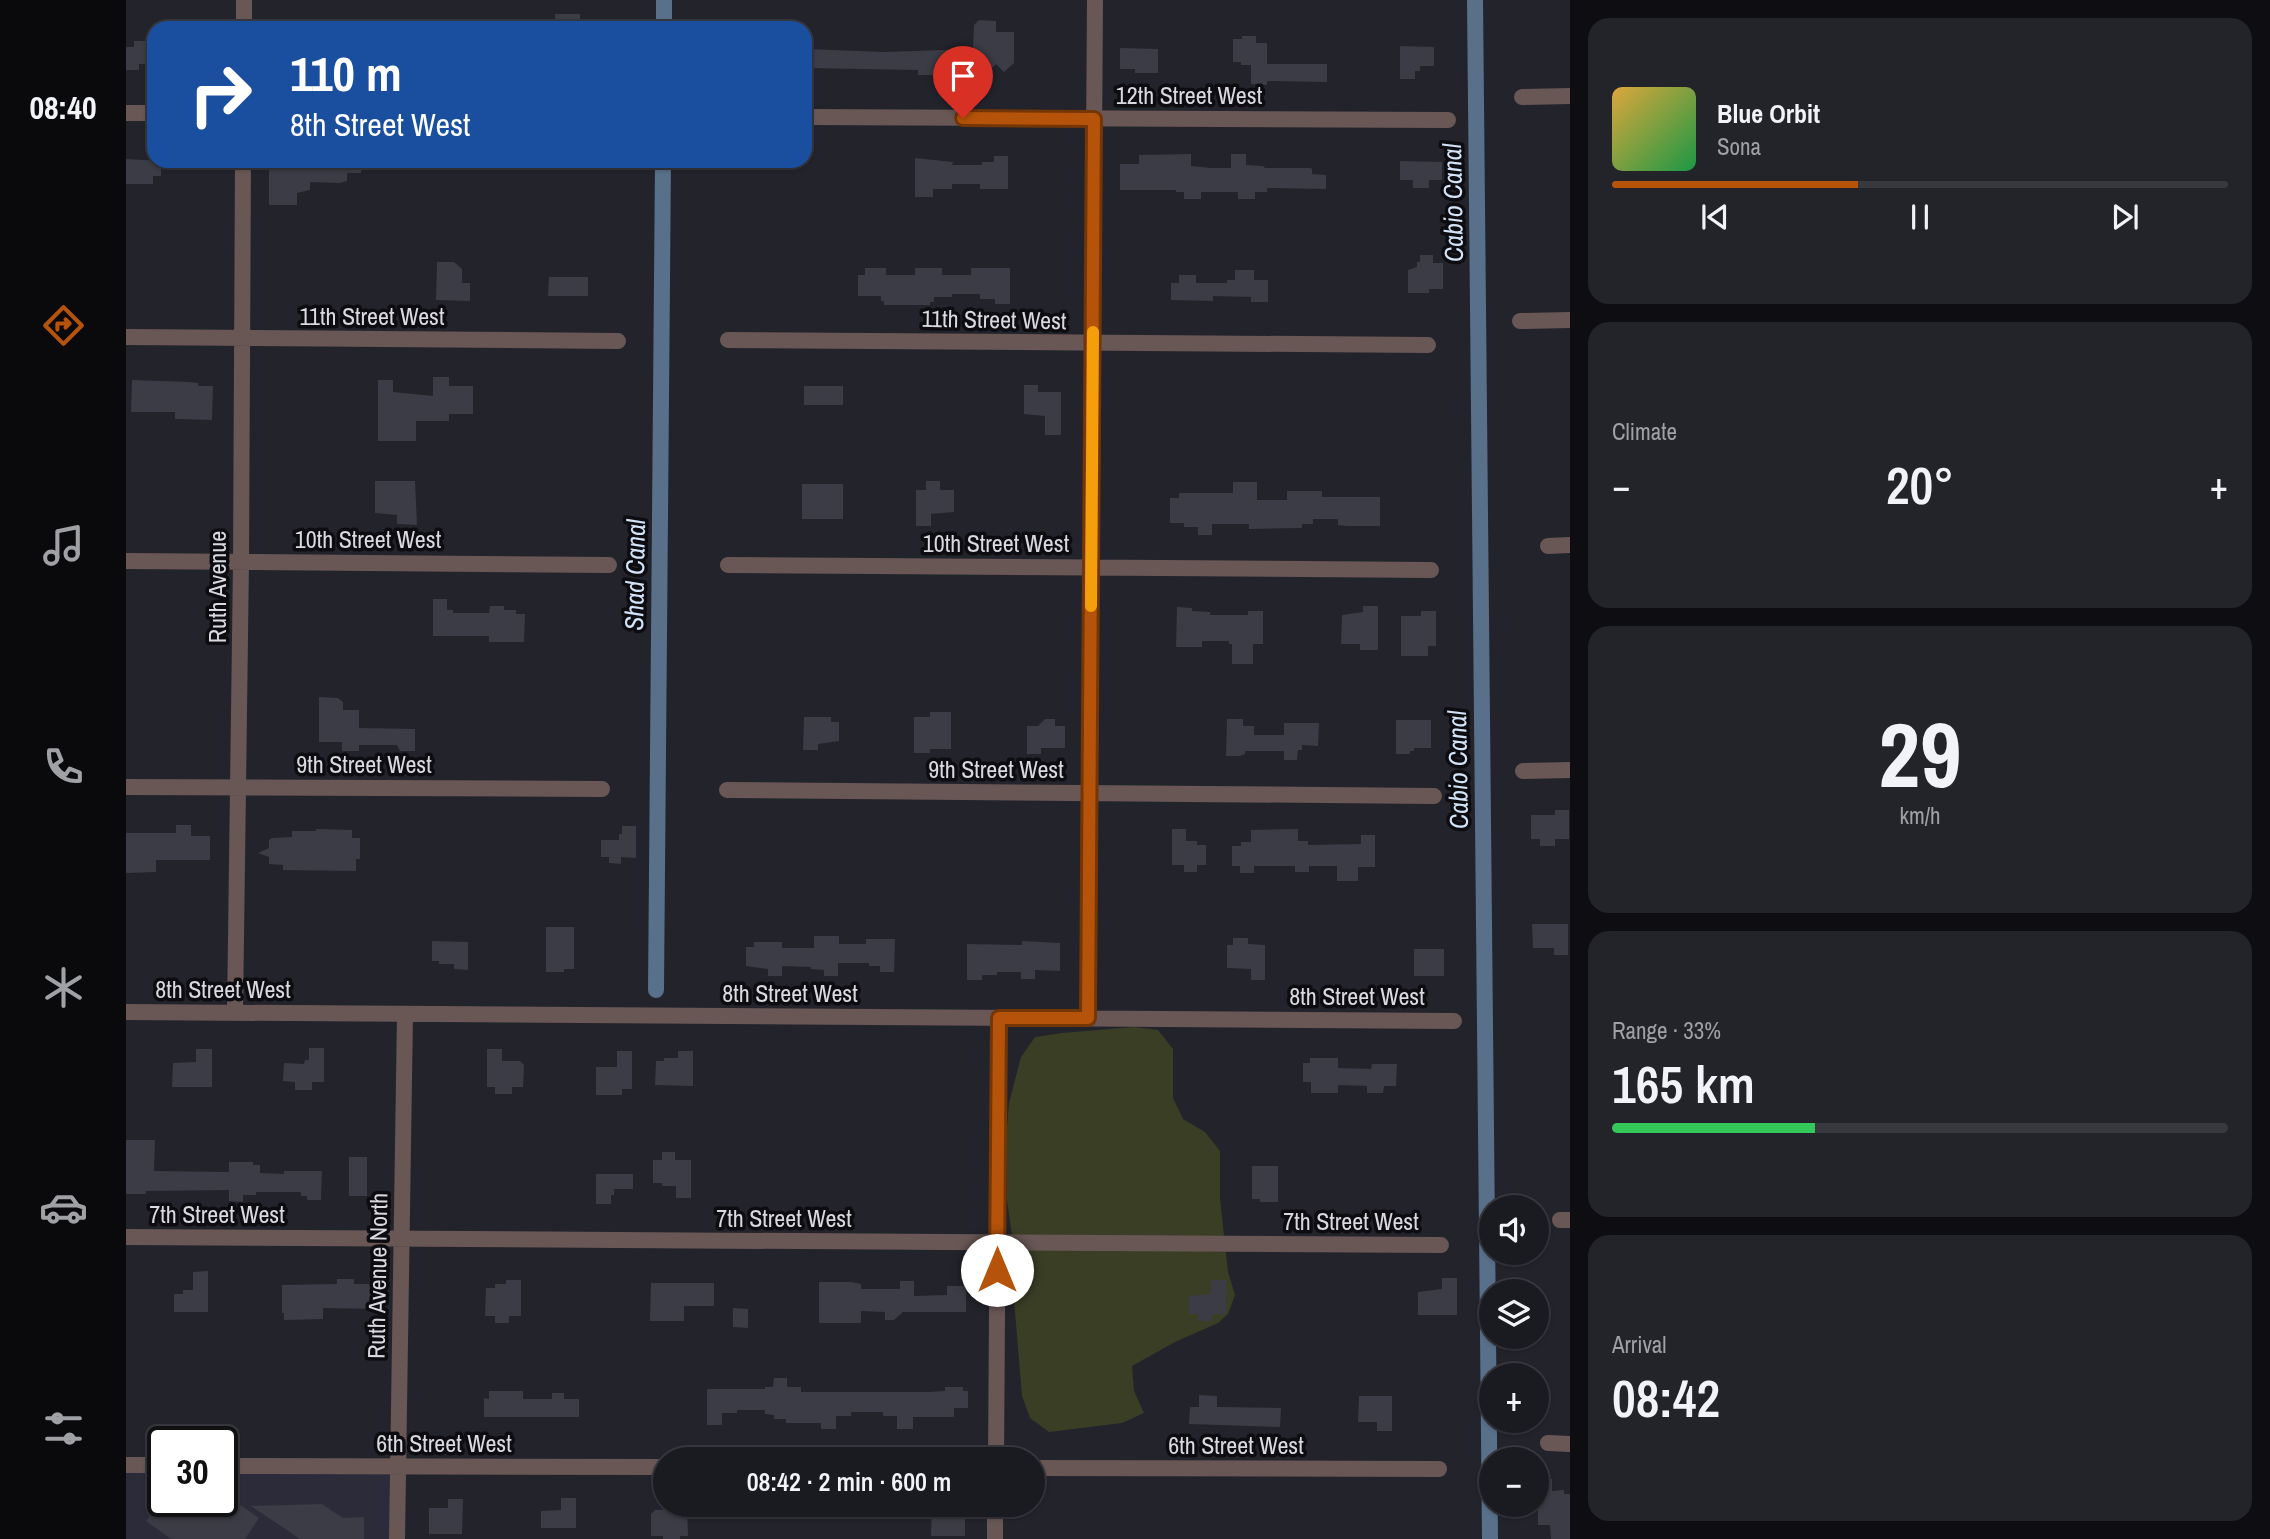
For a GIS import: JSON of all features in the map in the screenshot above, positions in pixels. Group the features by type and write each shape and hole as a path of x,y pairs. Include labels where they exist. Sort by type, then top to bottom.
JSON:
{"street":[{"path":"244,0 244,21"},
{"path":"1088,1018 1095,0"},
{"path":"1522,96 1570,96"},
{"path":"126,113 147,113"},
{"name":"12th Street West","path":"812,117 1448,120"},
{"name":"Ruth Avenue","path":"236,1013 242,562 243,168"},
{"path":"1520,321 1570,320"},
{"name":"11th Street West","path":"126,337 618,341"},
{"name":"11th Street West","path":"728,340 1428,345"},
{"path":"1548,546 1570,545"},
{"name":"10th Street West","path":"126,561 609,565"},
{"name":"10th Street West","path":"728,565 1431,569"},
{"path":"1523,771 1570,770"},
{"name":"9th Street West","path":"126,787 602,789"},
{"name":"9th Street West","path":"727,790 1433,796"},
{"name":"8th Street West","path":"126,1012 1454,1020"},
{"name":"Ruth Avenue North","path":"397,1539 405,1014"},
{"path":"996,1447 999,1018"},
{"name":"7th Street West","path":"126,1237 1441,1245"},
{"path":"1548,1443 1570,1444"},
{"path":"126,1465 147,1465"},
{"name":"6th Street West","path":"238,1465 653,1467"},
{"name":"6th Street West","path":"1045,1468 1439,1469"},
{"path":"995,1517 995,1539"}],"shaded area":[{"path":"126,1471 147,1471 147,1517 238,1517 238,1472 403,1474 404,1539 126,1539"}],"green space":[{"path":"1134,1027 1158,1030 1173,1049 1173,1098 1183,1119 1205,1132 1220,1151 1220,1199 1228,1272 1235,1295 1228,1314 1218,1323 1175,1342 1132,1366 1134,1391 1144,1413 1122,1423 1049,1432 1030,1418 1022,1396 1014,1300 1014,1251 1007,1200 1009,1103 1021,1057 1035,1037"}],"building":[{"path":"555,14 580,14 580,21 555,21"},
{"path":"979,20 996,21 996,32 1014,32 1014,63 1004,72 996,64 980,81 939,80 939,75 918,75 918,70 812,68 812,49 884,52 973,49 974,25"},
{"path":"1242,36 1256,36 1256,43 1267,43 1267,64 1327,64 1327,82 1267,81 1267,85 1251,84 1251,65 1233,62 1233,39 1242,39"},
{"path":"134,41 147,41 147,64 139,64 139,70 126,70 126,47 134,47"},
{"path":"1400,46 1434,47 1434,66 1420,66 1420,71 1415,71 1415,79 1400,79"},
{"path":"1120,48 1158,49 1158,73 1135,73 1135,69 1120,69"},
{"path":"1191,154 1191,166 1231,168 1231,154 1246,154 1246,165 1265,168 1310,168 1312,174 1326,175 1326,189 1267,188 1267,192 1255,192 1255,199 1238,199 1238,192 1201,192 1201,199 1184,199 1184,192 1176,190 1120,190 1120,164 1139,164 1139,155"},
{"path":"994,156 1008,156 1008,189 980,189 980,184 952,184 952,189 933,189 933,197 915,197 915,158 953,162 952,165 982,165 982,162 994,162"},
{"path":"126,159 147,160 147,168 161,168 161,176 153,176 153,184 126,184"},
{"path":"1400,161 1442,162 1442,180 1429,180 1429,188 1413,188 1413,180 1400,180"},
{"path":"269,168 361,168 361,173 347,173 347,181 340,183 310,182 310,190 297,193 297,205 269,205"},
{"path":"1420,255 1433,255 1433,263 1443,263 1443,289 1429,289 1429,293 1408,293 1408,270 1417,267"},
{"path":"437,262 454,262 462,269 462,283 470,283 470,301 436,300"},
{"path":"865,268 886,268 886,275 915,275 915,268 942,268 942,275 971,275 971,268 1010,268 1010,304 995,304 995,299 980,299 980,294 952,294 952,297 934,297 934,302 930,302 930,305 884,305 881,296 858,296 858,275 865,275"},
{"path":"1235,270 1254,270 1254,280 1268,280 1268,302 1251,302 1251,297 1213,296 1213,301 1171,300 1171,283 1179,283 1179,275 1196,275 1196,283 1227,283 1227,280 1235,280"},
{"path":"549,277 588,277 588,296 548,296"},
{"path":"433,377 449,377 449,386 473,386 473,414 449,414 449,421 416,421 416,441 378,441 378,380 393,380 393,392 433,396"},
{"path":"132,380 189,382 198,383 198,386 213,386 212,420 175,419 175,412 131,412"},
{"path":"1024,385 1038,385 1038,392 1061,392 1061,435 1045,435 1045,416 1024,414"},
{"path":"804,386 843,386 843,405 804,405"},
{"path":"375,481 415,481 417,525 397,524 397,515 375,513"},
{"path":"926,481 940,481 940,490 954,490 954,512 931,514 931,526 916,526 916,490 926,490"},
{"path":"1233,482 1257,482 1257,500 1287,500 1287,491 1322,491 1322,497 1380,497 1380,526 1347,526 1338,525 1338,519 1313,519 1313,524 1302,524 1302,528 1249,529 1249,524 1212,524 1212,535 1198,535 1198,527 1170,523 1170,498 1179,498 1179,493 1233,493"},
{"path":"802,484 843,484 843,519 802,519"},
{"path":"433,599 447,599 447,610 453,610 453,613 489,613 490,606 504,606 504,610 516,610 516,614 525,614 524,642 489,642 489,636 433,636"},
{"path":"1363,606 1378,606 1378,650 1360,650 1360,644 1341,644 1342,615 1363,612"},
{"path":"1177,607 1210,612 1210,615 1248,615 1248,611 1263,611 1263,644 1253,644 1253,664 1232,664 1232,644 1229,644 1229,641 1202,641 1202,647 1176,647"},
{"path":"1421,611 1436,611 1436,646 1428,646 1428,656 1401,656 1401,616 1421,616"},
{"path":"319,697 338,698 343,702 343,710 359,710 359,728 415,729 415,751 400,751 397,745 359,745 359,751 342,751 342,742 319,742"},
{"path":"930,712 951,712 951,749 930,749 930,753 914,753 914,717 930,717"},
{"path":"804,717 831,717 831,722 839,722 839,741 818,744 818,750 803,750"},
{"path":"1045,719 1055,719 1055,726 1065,726 1065,748 1041,748 1041,754 1027,754 1027,726 1038,726"},
{"path":"1227,719 1243,719 1243,726 1254,726 1254,735 1284,735 1284,723 1319,723 1318,746 1302,745 1302,750 1298,750 1297,760 1284,760 1284,751 1245,751 1245,754 1240,756 1226,756"},
{"path":"1396,720 1431,720 1431,748 1414,748 1410,754 1396,754"},
{"path":"1555,810 1569,810 1569,839 1555,839 1555,846 1540,846 1540,839 1531,839 1531,815 1555,815"},
{"path":"176,825 191,825 191,836 210,836 210,860 156,860 156,872 126,873 126,833 176,833"},
{"path":"622,826 636,826 636,858 621,857 621,864 609,863 609,857 601,857 601,840 619,840"},
{"path":"1172,829 1186,829 1186,841 1197,841 1197,845 1206,845 1206,865 1197,865 1197,872 1184,872 1184,865 1172,865"},
{"path":"1298,829 1298,841 1308,841 1308,845 1361,844 1361,835 1375,835 1375,867 1358,867 1358,881 1337,881 1337,866 1309,866 1309,872 1295,872 1295,866 1254,866 1254,873 1240,873 1240,866 1232,866 1232,846 1251,842 1251,830"},
{"path":"352,830 352,838 360,838 360,859 356,859 356,871 283,870 283,865 269,864 269,857 258,853 269,848 269,840 272,838 292,837 292,831"},
{"path":"1532,924 1568,924 1568,955 1554,955 1554,948 1533,948"},
{"path":"546,927 574,927 574,969 546,972"},
{"path":"814,936 839,936 839,944 866,944 866,939 895,939 894,972 880,972 880,966 869,966 869,963 838,963 838,976 824,976 824,970 811,967 782,966 782,976 768,976 768,969 746,966 746,947 754,947 754,942 782,942 782,948 814,948"},
{"path":"1233,938 1248,938 1248,944 1265,945 1265,980 1251,980 1251,969 1227,968 1227,945 1233,945"},
{"path":"432,941 468,942 468,970 454,969 454,964 432,961"},
{"path":"1022,941 1060,943 1060,971 1035,970 1035,979 1021,979 1021,972 997,972 997,975 982,975 982,980 967,980 967,944 1022,945"},
{"path":"1414,949 1444,949 1444,976 1414,976"},
{"path":"309,1048 324,1048 324,1082 312,1082 312,1090 295,1090 295,1082 283,1081 284,1063 304,1064 305,1060 309,1060"},
{"path":"196,1049 212,1049 212,1087 172,1087 173,1063 196,1062"},
{"path":"487,1049 502,1049 502,1061 520,1061 524,1065 523,1087 512,1087 512,1094 495,1094 495,1087 487,1087"},
{"path":"617,1051 632,1051 632,1089 622,1089 622,1095 596,1095 596,1067 617,1067"},
{"path":"678,1051 693,1051 693,1086 655,1085 656,1061 678,1058"},
{"path":"1310,1058 1338,1058 1338,1068 1371,1069 1372,1064 1397,1064 1396,1086 1384,1086 1383,1093 1367,1093 1367,1086 1338,1085 1338,1093 1311,1093 1311,1082 1303,1082 1303,1063 1310,1063"},
{"path":"126,1140 155,1140 154,1171 229,1172 229,1162 253,1162 253,1165 260,1165 260,1173 322,1171 321,1200 307,1200 307,1196 301,1196 301,1192 256,1192 256,1195 243,1195 243,1202 229,1201 229,1190 146,1191 146,1194 126,1194"},
{"path":"662,1152 675,1152 675,1160 691,1160 691,1198 676,1198 676,1186 653,1183 653,1160 662,1160"},
{"path":"349,1157 367,1157 367,1196 349,1196"},
{"path":"1252,1166 1278,1166 1278,1202 1252,1199"},
{"path":"596,1174 633,1174 633,1189 614,1189 611,1204 596,1204"},
{"path":"208,1271 208,1312 174,1312 174,1294 193,1290 193,1272"},
{"path":"1442,1278 1457,1278 1457,1315 1418,1315 1418,1292 1442,1289"},
{"path":"337,1279 354,1279 354,1284 377,1284 376,1309 323,1308 323,1319 284,1320 282,1285 337,1284"},
{"path":"506,1280 521,1280 521,1316 509,1316 509,1323 495,1323 495,1316 485,1316 486,1288 495,1288 495,1284 506,1284"},
{"path":"1211,1280 1226,1280 1226,1314 1212,1314 1212,1321 1198,1321 1198,1314 1189,1314 1189,1296 1211,1294"},
{"path":"900,1281 914,1281 914,1296 947,1295 947,1286 966,1286 966,1312 903,1312 894,1320 885,1320 885,1312 861,1311 861,1323 819,1323 819,1282 851,1282 861,1284 861,1289 900,1289"},
{"path":"651,1283 714,1283 714,1306 684,1306 684,1321 650,1321"},
{"path":"733,1308 748,1309 748,1328 733,1327"},
{"path":"774,1378 787,1378 787,1387 801,1387 801,1392 929,1392 945,1391 945,1387 963,1387 963,1391 968,1391 968,1408 954,1408 954,1417 913,1417 913,1429 897,1429 897,1416 883,1416 883,1412 851,1412 851,1416 836,1416 836,1429 821,1429 821,1423 786,1423 786,1419 774,1419 774,1415 765,1414 765,1410 722,1413 722,1425 707,1425 707,1389 765,1389 773,1387"},
{"path":"489,1391 523,1391 523,1399 552,1399 552,1393 564,1393 564,1399 579,1399 579,1417 484,1417 484,1398 489,1399"},
{"path":"1199,1395 1217,1396 1217,1407 1281,1408 1280,1427 1189,1424 1190,1407 1199,1407"},
{"path":"1359,1396 1392,1396 1392,1431 1377,1431 1377,1422 1358,1422"},
{"path":"1549,1479 1552,1479 1552,1491 1564,1490 1564,1494 1570,1494 1570,1539 1551,1539 1550,1525 1538,1525 1538,1517 1549,1517"},
{"path":"561,1498 576,1498 576,1528 541,1528 541,1511 561,1510"},
{"path":"448,1499 463,1499 462,1534 429,1534 429,1508 448,1508"},
{"path":"239,1504 259,1518 245,1539 171,1539 146,1521 149,1517 238,1517"},
{"path":"322,1504 343,1518 364,1517 364,1539 300,1539 251,1506"},
{"path":"653,1512 653,1517 687,1517 688,1536 663,1539 663,1536 651,1536"},
{"path":"932,1517 965,1517 965,1536 931,1536"}],"waterway":[{"name":"Shad Canal","path":"664,0 664,21"},
{"name":"Cabio Canal","path":"1475,0 1490,1539"},
{"name":"Shad Canal","path":"656,990 663,168"}],"slow traffic":[{"path":"1091,606 1093,332"}],"route":[{"path":"963,118 1094,119 1088,1018 999,1018 997,1270"}]}
